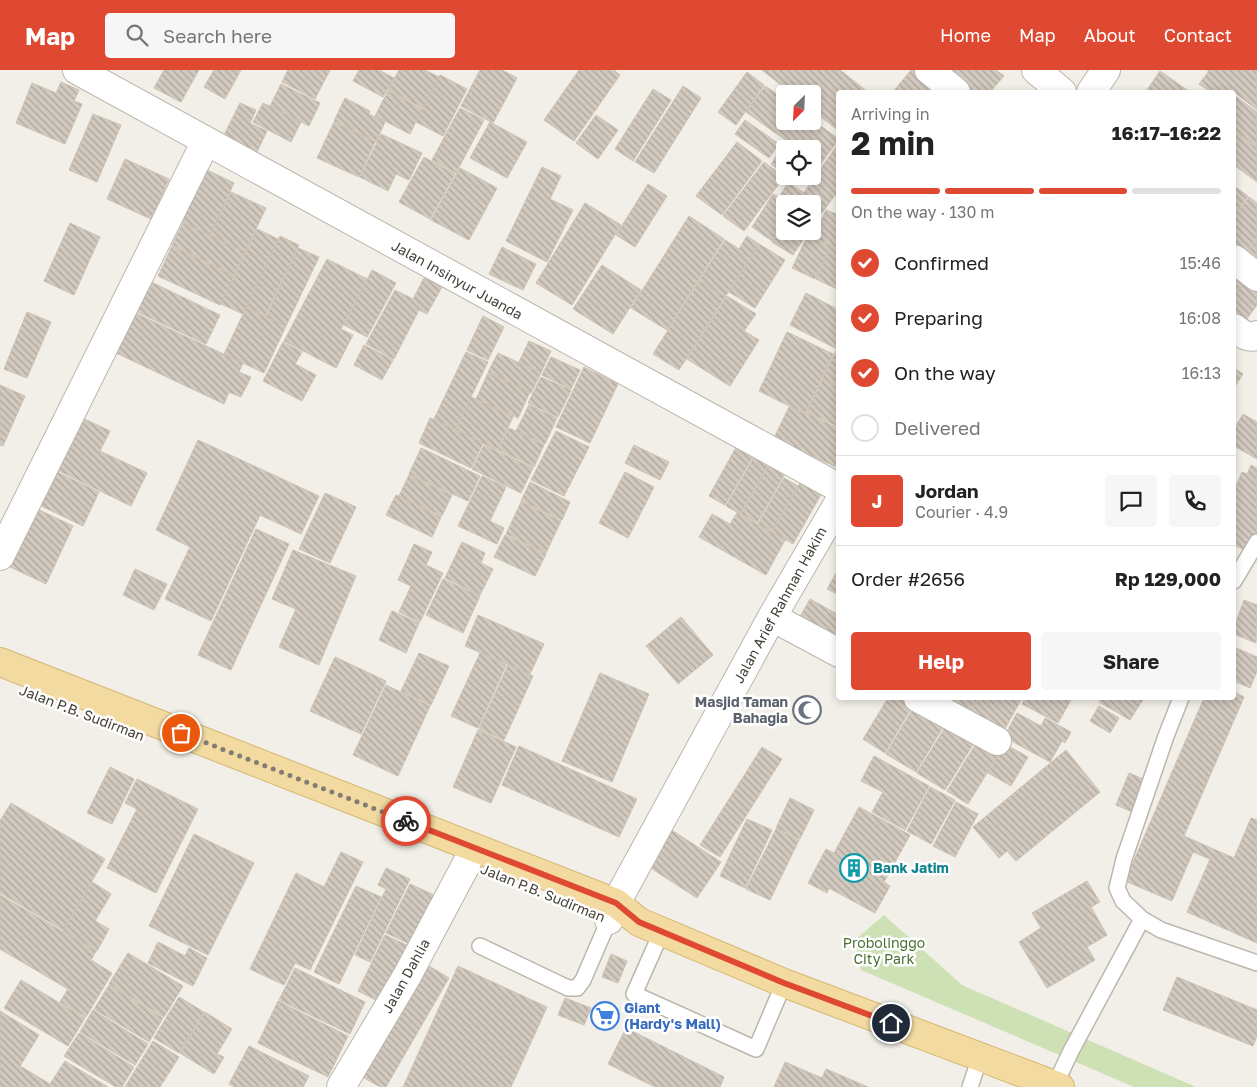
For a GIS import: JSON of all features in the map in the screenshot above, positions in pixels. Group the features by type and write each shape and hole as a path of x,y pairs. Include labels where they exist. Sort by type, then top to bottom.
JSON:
{"main road":[{"name":"Jalan P.B. Sudirman","path":"0,662 612,912"},
{"name":"Jalan P.B. Sudirman","path":"0,682 467,863 651,926 784,983 1058,1086"}],"street":[{"name":"Jalan Insinyur Juanda","path":"77,70 836,486"},
{"path":"929,70 954,90"},
{"path":"1036,70 1060,90"},
{"path":"1092,90 1106,70"},
{"path":"0,556 206,141"},
{"path":"1236,261 1257,277"},
{"path":"1236,329 1248,336 1257,335"},
{"name":"Jalan Arief Rahman Hakim","path":"612,912 772,617 836,507"},
{"path":"772,617 836,651"},
{"path":"922,700 997,741"},
{"name":"Jalan Dahlia","path":"341,1087 408,976 467,863"}],"lane":[{"path":"1236,578 1257,542"},
{"path":"1180,700 1124,859 1117,888 1123,901 1142,919 1161,930 1257,962"},
{"path":"480,946 568,988 577,988 583,980 612,912"},
{"path":"1058,1086 1071,1051 1142,919"},
{"path":"651,926 634,994 734,1040 756,1049 784,983"},
{"path":"970,1087 980,1057"}],"green space":[{"name":"Probolinggo City Park","path":"884,915 962,985 1196,1087 1134,1087 861,970 855,940"}],"building":[{"path":"164,70 199,70 181,102 154,88"},
{"path":"214,70 241,70 225,99 204,87"},
{"path":"288,70 330,70 315,99 282,82"},
{"path":"359,70 379,70 394,78 383,97 353,81"},
{"path":"399,70 425,70 439,77 423,108 388,90"},
{"path":"480,70 502,70 517,78 493,123 461,106"},
{"path":"579,70 614,70 620,75 574,141 544,120"},
{"path":"762,70 840,70 865,90 836,90 836,129 821,117 821,85 781,85"},
{"path":"911,70 915,70 940,90 895,90"},
{"path":"939,70 996,70 1004,76 992,90 964,90"},
{"path":"1207,70 1257,70 1257,110 1236,94 1236,90 1208,90 1199,84 1209,71"},
{"path":"1160,71 1187,90 1147,90"},
{"path":"747,72 764,85 736,125 718,112"},
{"path":"440,75 467,89 443,136 416,122"},
{"path":"61,82 79,90 74,101 82,104 65,144 16,123 32,83 56,93"},
{"path":"281,84 320,103 309,126 270,106"},
{"path":"683,86 701,98 654,173 635,162"},
{"path":"765,86 776,94 776,130 821,130 821,126 836,137 836,143 821,164 821,140 785,140 746,112"},
{"path":"653,89 671,100 633,161 615,149"},
{"path":"388,91 422,109 410,134 375,116"},
{"path":"1236,96 1257,112 1257,147 1236,131"},
{"path":"345,98 370,111 369,114 385,122 376,142 334,121"},
{"path":"240,103 256,110 250,123 267,131 257,152 224,135"},
{"path":"263,103 301,122 291,142 253,122"},
{"path":"460,108 484,120 456,173 432,160"},
{"path":"93,114 121,125 97,182 69,170"},
{"path":"596,115 618,130 598,159 576,143"},
{"path":"745,120 776,142 776,148 769,158 735,134"},
{"path":"334,122 375,142 359,177 317,158"},
{"path":"490,122 527,142 507,178 470,158"},
{"path":"1236,132 1257,148 1257,182 1236,166"},
{"path":"381,134 422,153 409,180 396,174 388,191 360,177"},
{"path":"737,142 762,161 722,215 696,196"},
{"path":"836,147 836,196 822,213 821,195 802,195 809,185 821,185 821,168"},
{"path":"424,157 455,174 430,219 399,202"},
{"path":"776,157 776,168 771,164"},
{"path":"125,159 169,179 151,219 107,199"},
{"path":"764,162 776,171 776,185 778,185 744,231 723,216"},
{"path":"201,167 234,183 210,235 177,220"},
{"path":"542,167 561,176 550,199 573,210 547,262 506,241"},
{"path":"460,168 497,188 469,240 431,220"},
{"path":"648,184 667,196 635,247 616,235"},
{"path":"787,185 791,185 803,192 801,195 780,195"},
{"path":"1236,187 1248,196 1236,213"},
{"path":"231,192 266,208 245,252 210,235"},
{"path":"773,194 776,196 776,235 772,241 752,227"},
{"path":"1249,197 1257,203 1257,237 1243,256 1236,251 1236,214"},
{"path":"585,203 621,225 572,305 536,283"},
{"path":"826,210 836,214 836,248 820,240 821,221"},
{"path":"689,216 724,239 667,330 631,308"},
{"path":"70,223 100,237 74,295 44,281"},
{"path":"183,223 245,252 234,275 172,245"},
{"path":"257,229 278,239 243,314 221,304"},
{"path":"280,236 299,245 265,316 246,307"},
{"path":"747,236 759,244 725,297 699,281 725,240 739,249"},
{"path":"776,236 776,240 803,240 793,255 772,242"},
{"path":"1257,238 1257,265 1244,256"},
{"path":"806,240 818,240 831,246 815,279 792,268"},
{"path":"759,244 785,260 755,308 729,292"},
{"path":"172,246 234,276 220,305 158,276"},
{"path":"831,246 836,248 836,289 816,279"},
{"path":"502,247 536,264 523,290 489,274"},
{"path":"298,248 319,257 286,326 266,317"},
{"path":"327,259 367,279 341,329 353,335 336,368 284,341"},
{"path":"602,265 641,290 613,334 573,309"},
{"path":"1236,266 1248,275 1236,292"},
{"path":"372,270 396,283 367,337 344,325"},
{"path":"1248,276 1257,282 1257,305 1242,326 1236,322 1236,293"},
{"path":"424,278 442,287 427,314 419,310 394,359 366,344 395,290 413,299"},
{"path":"149,281 220,315 206,344 135,311"},
{"path":"699,281 725,297 679,370 653,354"},
{"path":"806,293 836,308 836,348 790,325"},
{"path":"727,296 756,314 744,331 759,340 730,386 687,359"},
{"path":"246,308 286,326 264,373 224,354"},
{"path":"27,312 51,322 27,378 4,369"},
{"path":"135,313 243,363 239,372 251,377 241,397 229,392 224,404 116,353"},
{"path":"483,316 504,327 488,360 467,350"},
{"path":"787,332 833,354 805,414 759,391"},
{"path":"529,341 551,351 541,373 519,362"},
{"path":"283,342 302,352 295,364 316,375 302,401 263,381"},
{"path":"364,345 393,360 382,380 354,365"},
{"path":"836,351 836,386 822,379"},
{"path":"466,352 488,362 455,430 434,419"},
{"path":"498,353 541,373 531,393 488,372"},
{"path":"551,357 580,370 571,389 542,375"},
{"path":"584,367 618,384 590,443 556,427"},
{"path":"1236,369 1243,374 1236,385"},
{"path":"488,373 530,392 518,418 476,399"},
{"path":"541,377 571,390 558,417 528,403"},
{"path":"822,380 836,387 836,426 807,412"},
{"path":"0,385 25,396 3,446 0,445"},
{"path":"471,397 513,417 497,450 456,430"},
{"path":"529,405 557,418 545,444 516,431"},
{"path":"789,407 806,415 807,413 836,428 836,467 774,438"},
{"path":"1243,414 1257,422 1257,459 1236,447 1236,426"},
{"path":"78,416 110,431 100,451 147,473 131,506 53,468"},
{"path":"430,418 483,443 471,468 419,443"},
{"path":"509,428 544,445 534,467 498,450"},
{"path":"556,431 589,447 564,496 531,480"},
{"path":"198,440 319,496 301,534 260,515 211,621 165,599 190,547 156,530"},
{"path":"739,442 756,451 725,505 709,496"},
{"path":"484,445 533,468 521,493 472,469"},
{"path":"634,445 669,462 660,480 625,463"},
{"path":"421,448 480,476 468,501 409,474"},
{"path":"757,452 771,460 740,514 726,506"},
{"path":"771,461 787,470 757,523 741,514"},
{"path":"1251,465 1257,468 1257,534 1249,552 1236,546 1236,486 1242,472 1247,474"},
{"path":"53,470 99,492 83,526 37,504"},
{"path":"625,472 654,487 628,538 599,523"},
{"path":"409,475 452,495 442,516 399,496"},
{"path":"482,476 506,487 490,521 504,528 497,544 458,526"},
{"path":"784,478 798,486 771,532 758,524"},
{"path":"802,479 823,491 793,544 772,532"},
{"path":"530,482 570,502 562,520 521,501"},
{"path":"325,493 356,507 330,563 299,549"},
{"path":"396,495 441,517 432,537 386,515"},
{"path":"521,502 561,521 546,553 506,534"},
{"path":"33,507 73,526 46,584 6,565"},
{"path":"737,513 785,540 766,575 699,537 712,514 730,524"},
{"path":"256,529 289,544 231,670 198,655"},
{"path":"505,535 546,554 535,576 494,557"},
{"path":"462,542 485,553 481,563 493,569 480,595 445,578"},
{"path":"414,544 432,552 426,565 443,573 420,622 399,612 411,586 398,580"},
{"path":"293,550 356,576 319,665 279,647 296,609 272,599"},
{"path":"135,569 167,584 154,610 123,595"},
{"path":"836,573 836,594 827,589"},
{"path":"443,579 480,596 463,633 426,615"},
{"path":"810,599 836,613 836,635 832,642 797,622"},
{"path":"1244,600 1257,605 1256,643 1236,635 1236,622"},
{"path":"392,611 419,623 406,653 379,640"},
{"path":"478,615 544,644 530,674 465,646"},
{"path":"681,617 713,655 678,684 646,646"},
{"path":"1236,648 1257,657 1257,671 1250,688 1236,682"},
{"path":"419,653 449,666 431,705 401,691"},
{"path":"480,653 506,665 478,728 451,716"},
{"path":"335,657 386,681 361,734 310,711"},
{"path":"508,665 533,676 504,740 479,729"},
{"path":"600,673 649,694 612,782 562,761"},
{"path":"386,685 430,706 398,776 353,755"},
{"path":"1236,693 1244,697 1184,836 1234,858 1251,818 1257,820 1257,943 1187,912 1210,859 1193,852 1172,901 1125,881 1203,700 1236,700"},
{"path":"887,700 909,700 914,703 885,753 863,739"},
{"path":"934,700 977,700 966,718"},
{"path":"978,700 1021,700 1001,736 967,718"},
{"path":"1024,700 1071,700 1058,723 1022,704"},
{"path":"1100,700 1143,700 1130,720 1099,702"},
{"path":"916,703 946,722 916,772 886,754"},
{"path":"1099,706 1119,718 1110,733 1090,721"},
{"path":"1017,713 1041,726 1045,718 1071,732 1065,743 1062,741 1050,762 1004,737"},
{"path":"949,721 977,738 945,790 917,773"},
{"path":"478,730 516,747 491,803 453,787"},
{"path":"977,742 998,755 968,804 947,791"},
{"path":"1005,744 1028,757 1011,786 988,773"},
{"path":"519,746 637,799 619,837 502,785"},
{"path":"762,747 782,759 720,857 700,845"},
{"path":"1066,750 1100,792 1016,861 1007,851 999,858 973,827"},
{"path":"874,756 929,786 905,830 872,812 883,792 861,781"},
{"path":"110,767 134,779 112,824 87,813"},
{"path":"1129,773 1148,781 1135,813 1116,805"},
{"path":"137,779 198,809 156,893 107,868 137,809 125,803"},
{"path":"930,787 955,800 931,844 907,831"},
{"path":"790,798 814,810 800,839 776,828"},
{"path":"956,802 978,814 955,857 933,846"},
{"path":"11,803 105,859 63,930 0,893 0,821"},
{"name":"Bank Jatim","path":"859,807 910,835 884,882 890,886 875,913 829,888 827,893 808,883 826,849 834,853"},
{"path":"747,819 772,830 745,888 720,876"},
{"path":"670,829 721,862 697,898 646,865"},
{"path":"776,829 799,840 770,900 746,889"},
{"path":"194,834 254,863 208,955 149,926"},
{"path":"341,852 363,862 310,970 295,963 284,985 250,969 296,873 324,887"},
{"path":"386,868 410,879 370,962 355,955 386,889 378,885"},
{"path":"1087,881 1100,902 1091,907 1107,935 1087,947 1095,960 1047,988 1019,942 1041,928 1032,913"},
{"path":"92,882 111,894 95,921 109,929 97,951 63,931"},
{"path":"410,884 434,895 410,944 386,933"},
{"path":"356,886 381,897 339,984 314,972"},
{"path":"0,895 96,951 91,960 112,973 86,1017 60,1002 68,989 0,949"},
{"path":"385,935 409,946 382,1003 358,991"},
{"path":"158,942 185,956 189,948 207,958 193,986 148,963"},
{"path":"128,953 183,986 164,1017 109,984"},
{"path":"611,954 627,961 618,983 602,977"},
{"path":"424,963 449,978 386,1087 380,1087 359,1075"},
{"path":"458,966 547,1007 511,1087 403,1087"},
{"path":"295,968 365,1002 350,1034 279,1000"},
{"path":"1177,977 1257,1010 1257,1036 1253,1046 1163,1010"},
{"path":"21,980 85,1018 68,1046 4,1008"},
{"path":"109,985 163,1018 149,1042 94,1009"},
{"path":"179,997 204,1012 179,1053 154,1038"},
{"path":"565,998 591,1008 584,1025 558,1015"},
{"path":"278,1001 348,1036 328,1077 258,1043"},
{"path":"93,1010 148,1044 135,1065 80,1032"},
{"path":"0,1011 39,1035 20,1066 50,1084 65,1061 108,1087 0,1087"},
{"path":"205,1012 232,1029 217,1054 224,1057 214,1074 180,1053"},
{"path":"626,1028 724,1077 720,1087 655,1087 608,1064"},
{"path":"79,1033 134,1067 122,1087 116,1087 64,1056"},
{"path":"153,1041 179,1057 160,1087 125,1087"},
{"path":"249,1046 309,1076 303,1087 235,1087 229,1084"},
{"path":"785,1062 822,1078 826,1069 868,1087 774,1087"}],"way so far":[{"path":"181,733 406,821"}],"place":[{"name":"Masjid Taman Bahagia","path":"807,710"},
{"name":"Bank Jatim","path":"854,868"},
{"name":"Giant (Hardy's Mall)","path":"605,1016"}],"route":[{"path":"406,821 616,903 639,922 784,983 891,1023"}]}
